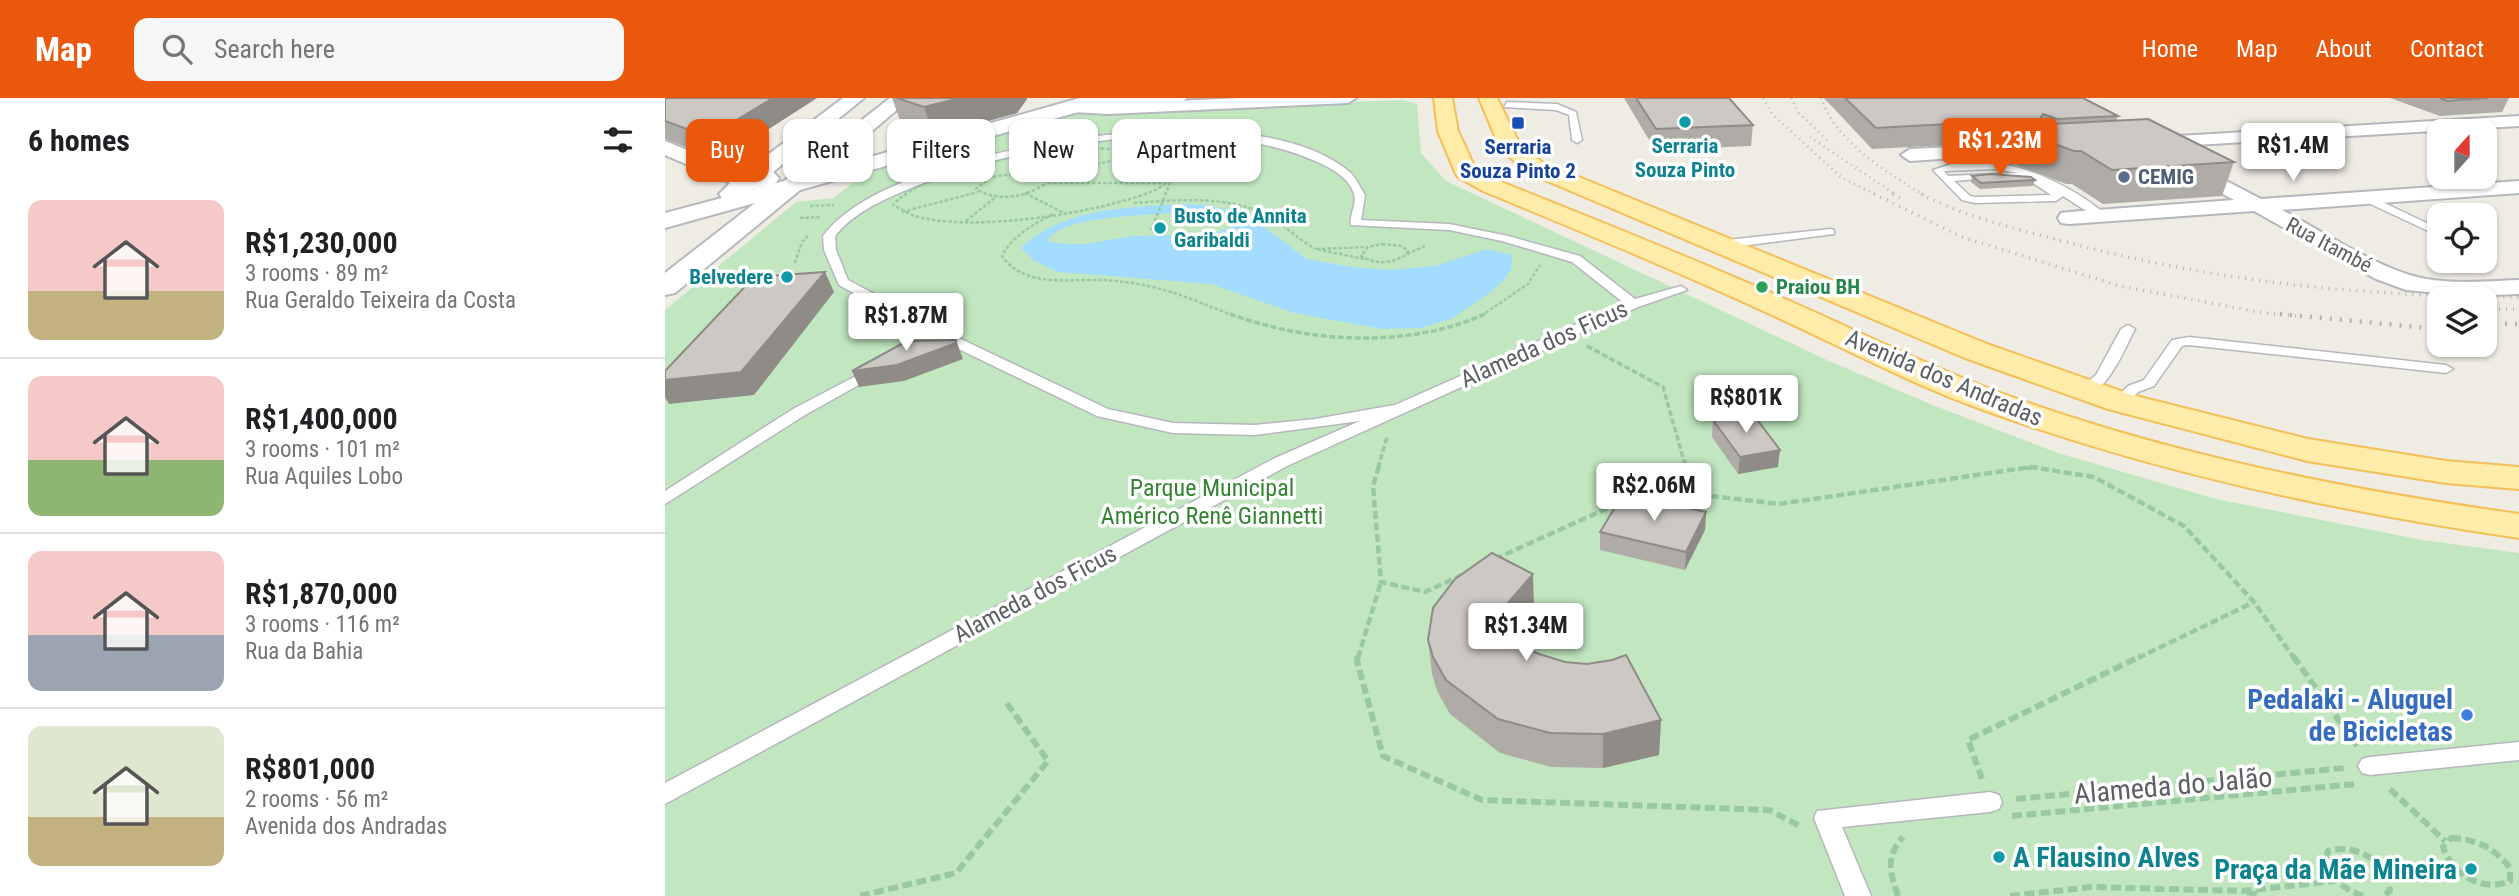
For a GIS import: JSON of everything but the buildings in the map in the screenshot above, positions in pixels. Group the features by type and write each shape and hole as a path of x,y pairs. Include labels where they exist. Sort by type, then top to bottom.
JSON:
{"main road":[{"path":"769,164 855,98"},
{"path":"873,123 902,98"},
{"path":"873,158 1088,102 1178,98"},
{"name":"Avenida dos Andradas","path":"1488,98 1506,112 1511,148 1534,167 1976,351 2086,390 2139,398 2308,450 2446,472 2515,478"},
{"name":"Avenida dos Andradas","path":"1450,99 1448,131 1466,172 1491,186 1713,278 1985,399 2063,427 2230,473 2342,496 2519,526"},
{"path":"665,146 686,155"},
{"path":"665,243 746,182"},
{"path":"665,221 788,182"},
{"path":"665,287 804,182"}],"street":[{"path":"1088,102 1348,98"},
{"name":"Rua Itambé","path":"2519,121 2136,141 2384,274 2415,285 2470,289 2519,287"},
{"path":"1910,155 2016,150"},
{"path":"2069,218 2519,187"}],"lane":[{"path":"1506,112 1563,108 1573,114 1577,140"},
{"path":"1399,409 1315,424 1255,430 1173,428 1103,413 933,337 843,282 829,250 829,236 844,218 912,183 973,162 1055,145 1161,135 1235,136 1297,148 1345,172 1360,195 1355,223 1449,228 1504,238 1576,259 1633,304"},
{"path":"1945,179 2025,176 2046,184 2058,195 2056,198 1975,200 1966,198 1945,179 1938,172 1941,169 2015,167 2040,176 2101,216"},
{"path":"2368,199 2427,227"},
{"path":"1718,245 1830,232"},
{"name":"Alameda dos Ficus","path":"665,794 1281,462 1633,304 1682,289"},
{"path":"2086,390 2102,378 2128,329"},
{"path":"2139,398 2170,349 2177,343 2189,341 2446,369"},
{"path":"665,499 799,412 893,360"},
{"path":"2376,774 2519,751"},
{"path":"1858,896 1818,825 1998,809"}],"path":[{"path":"1112,149 1079,146 1006,158 934,180 903,194 893,205 901,212 930,220 965,222 1065,213 1126,203 1207,200 1264,214 1300,242 1316,248 1377,262 1405,257 1408,251 1402,246 1389,244 1316,248"},
{"path":"978,192 979,184 1009,174"},
{"path":"901,212 978,192 997,196 1024,193 1048,183 1170,183"},
{"path":"1151,230 1170,183"},
{"path":"1126,203 1170,183"},
{"path":"1024,193 1065,213"},
{"path":"965,222 997,196"},
{"path":"1053,214 1029,227 1006,245 1002,256 1005,263 1022,274 1040,278 1101,280 1156,287 1261,324 1312,332 1395,338 1446,331 1502,308 1537,275 1539,260"},
{"path":"1364,259 1361,253 1368,247"},
{"path":"1565,335 1663,387 1694,494"},
{"path":"1399,409 1381,449 1373,486 1381,582 1357,662 1383,756 1482,800 1769,810 1818,825"},
{"path":"1486,564 1634,495 1694,494 1779,504 2031,467 2094,477 2184,526 2254,602 2376,774 2445,841"},
{"path":"1381,582 1425,592 1474,569"},
{"path":"2254,602 1968,740 1998,809 2376,774 2395,781"},
{"path":"860,896 956,873 1048,761 1006,702"},
{"name":"Alameda do Jalão","path":"1998,809 2376,774"},
{"path":"1898,896 1888,867 1895,845 1913,828"},
{"path":"2451,838 2472,839 2495,851 2510,868 2510,881 2505,885 2487,885 2465,877 2444,854 2442,847 2445,841 2451,838"},
{"path":"2363,896 2335,881 2324,864 2328,851 2343,848 2374,860 2388,876 2390,891 2382,896"},
{"path":"2010,896 2092,887 2243,891 2335,881"},
{"path":"2243,891 2260,896"}],"green space":[{"name":"Parque Municipal Américo Renê Giannetti","path":"1403,100 1417,104 1421,153 1446,181 1829,361 1935,406 2058,453 2216,499 2422,540 2519,553 2519,896 665,896 665,310 796,202 833,198 854,182 873,182 873,166 887,163 887,182 995,182 995,134 1009,130 1009,182 1098,182 1098,119 1050,119 1076,112"}],"water":[{"path":"1179,204 1207,205 1248,215 1307,259 1388,270 1435,266 1487,249 1512,255 1511,269 1491,292 1451,319 1420,328 1382,329 1294,313 1211,284 1058,272 1033,260 1021,248 1056,225 1095,212","holes":["1184,212 1222,217 1232,227 1212,234 1133,236 1085,244 1047,241 1056,232 1071,226 1110,218"]}],"railway":[{"path":"1763,98 1772,114 1842,178 1877,195"},
{"path":"1791,98 1798,112 1828,141"},
{"path":"1821,98 1828,113 1850,142 1879,166 1924,195"},
{"path":"1810,137 1896,195"},
{"path":"1874,194 1962,237 2120,286 2264,313 2299,316"},
{"path":"1893,194 1900,198"},
{"path":"1921,194 1972,216 2062,241 2175,267 2345,290 2519,297"},
{"path":"2497,309 2519,309"},
{"path":"2280,314 2427,328"},
{"path":"2497,323 2519,324"}],"place":[{"name":"Serraria Souza Pinto","path":"1685,122"},
{"name":"Serraria Souza Pinto 2","path":"1518,123"},
{"name":"CEMIG","path":"2124,177"},
{"name":"Busto de Annita Garibaldi","path":"1160,228"},
{"name":"Belvedere","path":"787,277"},
{"name":"Praiou BH","path":"1762,287"},
{"name":"Pedalaki - Aluguel de Bicicletas","path":"2467,715"},
{"name":"A Flausino Alves","path":"1999,857"},
{"name":"Praça da Mãe Mineira","path":"2471,869"}]}
